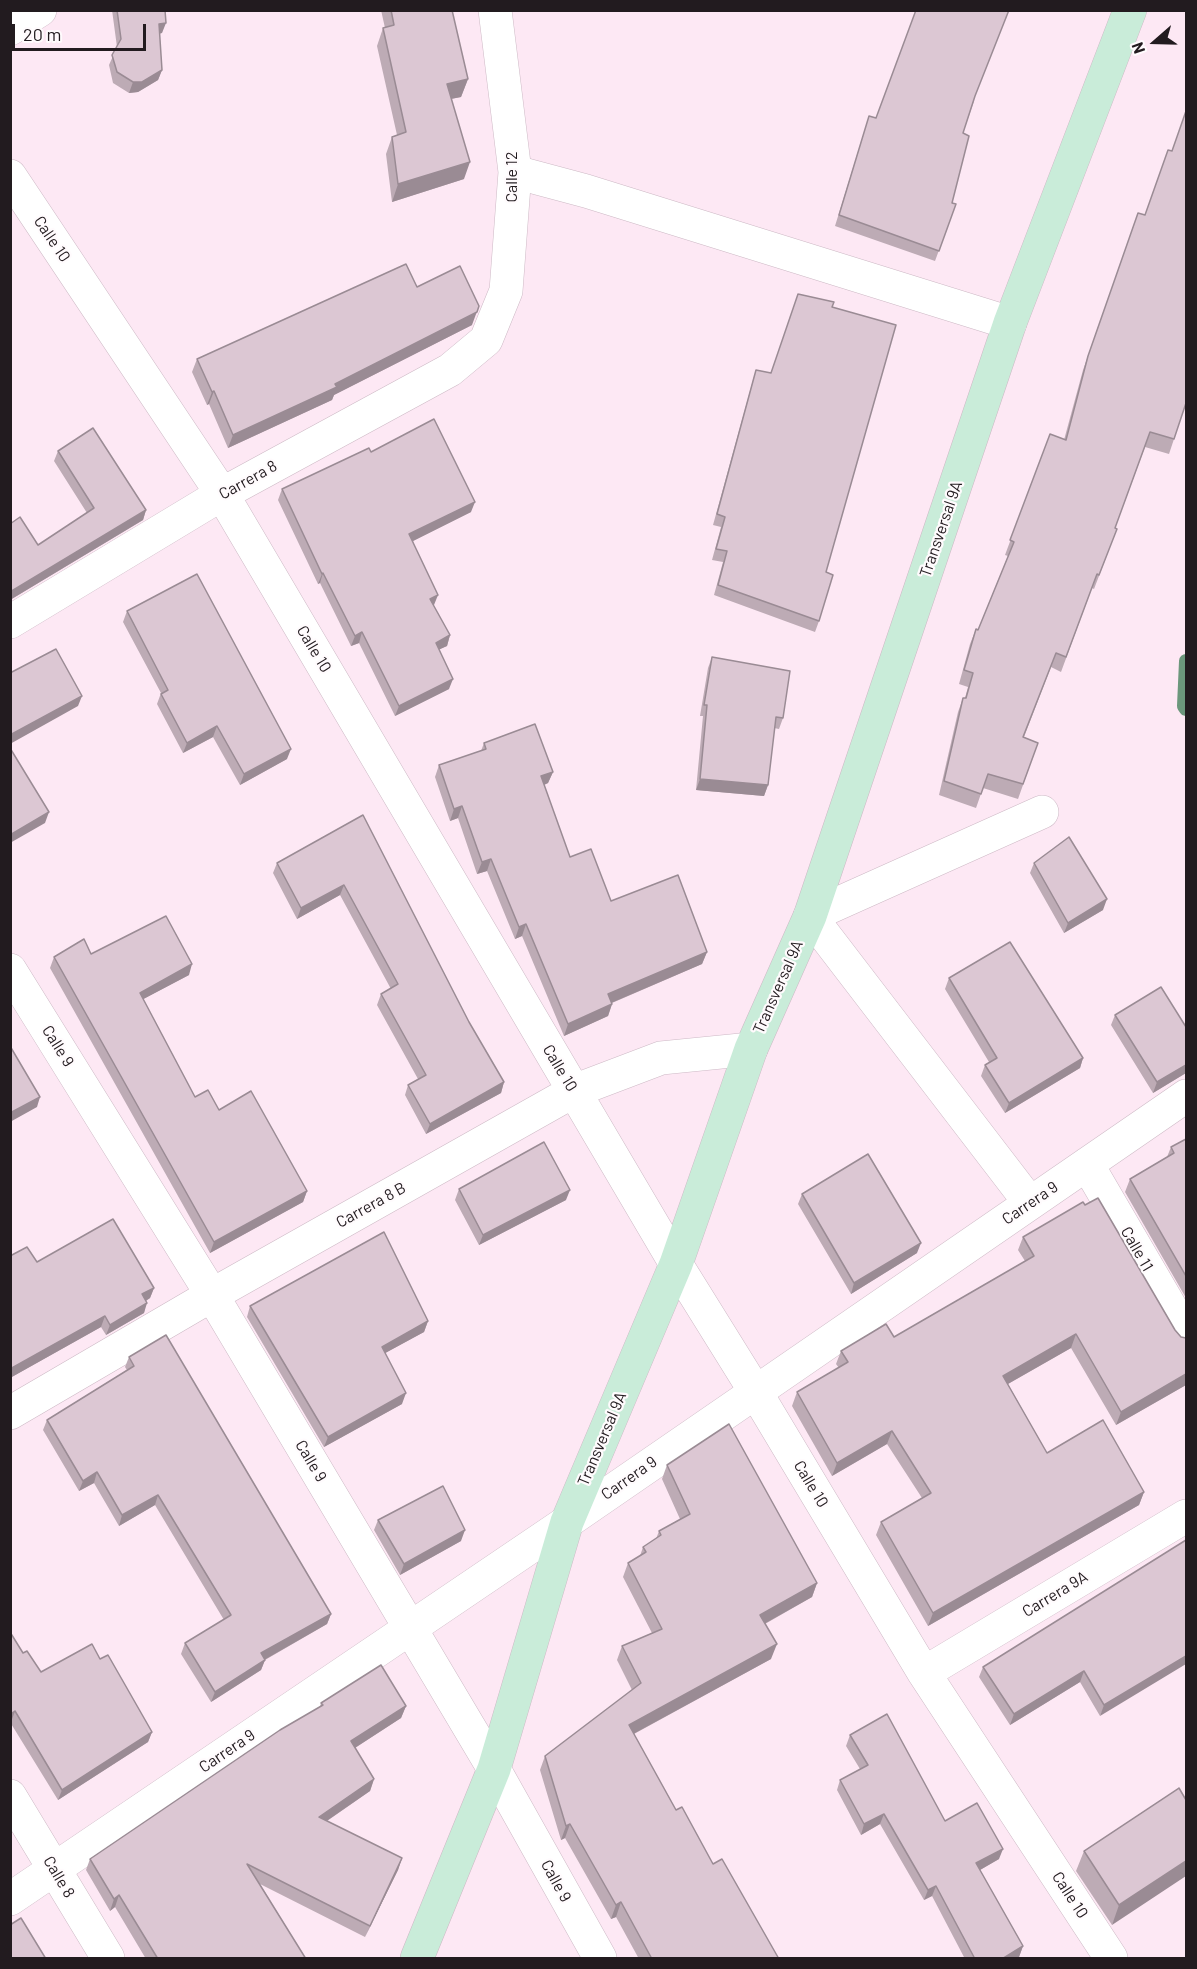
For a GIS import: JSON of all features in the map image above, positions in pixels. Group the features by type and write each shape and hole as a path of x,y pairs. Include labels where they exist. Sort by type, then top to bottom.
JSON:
{"main road":[{"name":"Transversal 9A","path":"417,1959 494,1770 567,1522 676,1264 751,1049 810,916 1010,323 1130,10"}],"street":[{"path":"10,29 40,10"},
{"name":"Calle 12","path":"486,340 506,291 515,172 495,10"},
{"path":"515,172 586,191 1010,323"},
{"name":"Calle 10","path":"10,176 222,494 676,1264 755,1390 924,1673 1111,1959"},
{"name":"Carrera 8","path":"10,622 222,494 450,370 486,340"},
{"path":"1030,1203 810,916 1042,812"},
{"name":"Calle 9","path":"10,970 212,1294 494,1770 600,1959"},
{"name":"Carrera 8 B","path":"10,1413 212,1294 574,1091 661,1058 751,1049"},
{"name":"Carrera 9","path":"10,1899 567,1522 755,1390 1186,1096"},
{"name":"Calle 11","path":"1087,1164 1186,1334"},
{"name":"Carrera 9A","path":"924,1673 1186,1516"},
{"name":"Calle 8","path":"10,1796 108,1959"}],"building":[{"path":"117,10 165,10 166,23 159,24 162,70 142,82 133,82 117,72 112,55 121,39"},
{"path":"391,10 452,10 468,79 447,84 470,162 398,184 392,137 406,132 383,28 394,25"},
{"path":"916,10 1009,10 963,133 969,136 952,203 956,204 939,251 839,215 869,116 876,118"},
{"path":"1186,111 1186,403 1174,439 1150,432 1115,528 1117,529 1099,575 1097,574 1066,657 1056,653 1023,737 1038,743 1023,784 988,774 981,794 944,781 963,698 966,698 973,673 964,670 976,629 978,630 1014,542 1010,540 1050,434 1066,440 1088,356 1138,213 1145,215 1168,150 1172,151"},
{"path":"406,264 417,287 460,266 479,306 477,312 335,384 337,387 233,435 197,359"},
{"path":"798,294 834,302 832,307 896,325 826,572 833,575 819,621 718,585 727,551 716,549 725,517 717,514 756,370 771,373"},
{"path":"434,419 475,502 409,534 438,595 430,599 450,635 436,643 453,679 399,706 362,632 355,636 322,574 282,489 369,448 371,452"},
{"path":"93,428 146,510 10,592 10,524 20,517 38,545 94,508 58,451"},
{"path":"197,574 291,749 244,774 217,726 187,743 161,694 168,690 127,611"},
{"path":"56,649 82,696 10,735 10,673"},
{"path":"712,657 790,671 783,718 776,717 768,785 700,779 707,705 704,705"},
{"path":"535,724 553,772 541,776 570,857 591,849 611,901 678,875 707,952 608,994 612,1004 568,1024 526,924 519,927 491,859 482,862 462,806 454,809 439,765 486,749 484,743"},
{"path":"10,748 49,812 10,835"},
{"path":"363,815 469,1022 504,1082 430,1124 408,1085 426,1075 381,994 398,984 344,885 301,908 277,863"},
{"path":"1069,837 1107,899 1068,923 1034,863"},
{"path":"166,916 192,964 140,993 195,1097 208,1090 219,1110 251,1091 307,1191 214,1242 54,957 84,939 91,954"},
{"path":"1010,942 1083,1058 1009,1103 985,1065 997,1058 949,978"},
{"path":"1161,987 1186,1027 1186,1065 1157,1082 1115,1015"},
{"path":"10,1046 40,1097 10,1113"},
{"path":"1186,1139 1186,1276 1130,1179 1174,1153 1171,1147"},
{"path":"544,1142 570,1190 483,1235 459,1189"},
{"path":"868,1154 921,1243 854,1283 802,1194"},
{"path":"1098,1198 1175,1330 1181,1337 1186,1338 1186,1374 1121,1412 1076,1334 1003,1376 1047,1453 1103,1420 1144,1492 933,1613 881,1522 931,1493 892,1431 837,1463 797,1392 848,1362 841,1351 886,1324 894,1337 1034,1256 1023,1237 1083,1202 1085,1205"},
{"path":"113,1219 154,1288 142,1294 147,1303 110,1325 105,1316 10,1369 10,1256 27,1247 37,1262"},
{"path":"384,1232 428,1321 382,1347 406,1393 328,1437 250,1306"},
{"path":"166,1335 331,1614 261,1653 265,1660 215,1692 185,1643 231,1615 158,1495 122,1515 97,1472 83,1481 47,1420 134,1366 129,1357"},
{"path":"729,1424 817,1583 760,1615 777,1644 629,1725 676,1810 682,1807 713,1864 722,1859 779,1959 652,1959 621,1902 616,1905 570,1824 566,1826 545,1756 641,1683 622,1646 662,1629 628,1563 646,1552 643,1547 661,1535 659,1531 690,1514 667,1465"},
{"path":"443,1486 465,1530 404,1564 378,1520"},
{"path":"1186,1540 1186,1656 1104,1705 1084,1671 1014,1714 983,1667"},
{"path":"10,1632 23,1653 27,1651 41,1672 92,1644 100,1659 108,1655 152,1732 62,1790 15,1711 12,1713 10,1709"},
{"path":"381,1665 406,1706 351,1741 374,1779 319,1817 402,1858 370,1926 247,1864 306,1959 158,1959 119,1895 114,1899 90,1859 280,1730 323,1705 321,1703"},
{"path":"887,1714 945,1821 977,1803 1003,1849 976,1863 1023,1946 1002,1959 975,1959 936,1886 928,1890 884,1814 864,1824 840,1780 868,1765 850,1735"},
{"path":"1179,1788 1186,1800 1186,1861 1119,1905 1084,1851"},
{"path":"21,1918 46,1959 10,1959 10,1925"}],"waterway":[{"path":"1186,661 1184,706 1186,709"}]}
